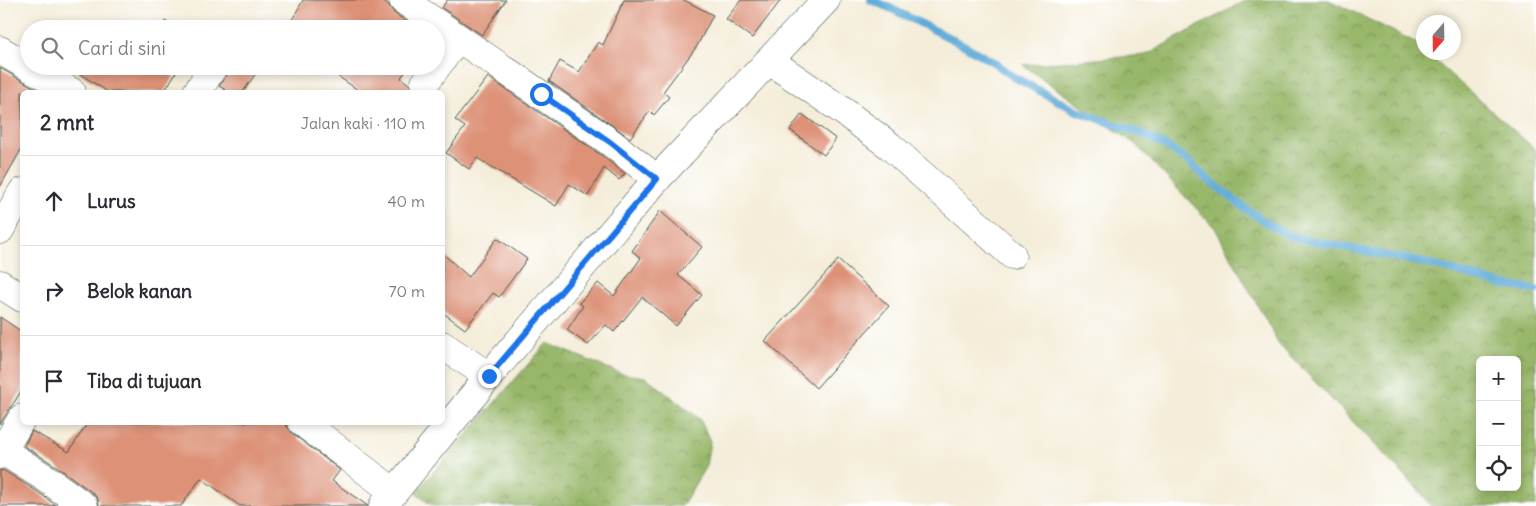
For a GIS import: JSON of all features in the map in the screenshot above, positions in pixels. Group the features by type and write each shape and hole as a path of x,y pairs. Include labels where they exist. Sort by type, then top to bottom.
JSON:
{"street":[{"path":"403,0 432,20"},
{"path":"305,425 389,499 489,376 657,179 826,0"},
{"path":"445,29 610,142 657,179"},
{"path":"445,56 458,38"},
{"path":"0,50 20,62"},
{"path":"770,61 890,146 1012,255"},
{"path":"43,75 69,90"},
{"path":"198,90 208,75"},
{"path":"425,83 431,75"},
{"path":"0,230 20,195"},
{"path":"0,284 20,297"},
{"path":"445,347 489,376"},
{"path":"20,421 1,453 48,479 84,506"}],"green space":[{"path":"1246,0 1329,0 1415,42 1416,60 1434,60 1536,150 1536,506 1431,506 1421,493 1279,344 1215,228 1135,144 1023,65 1146,55"},
{"path":"547,343 622,374 646,377 700,419 710,441 706,466 682,506 433,506 415,493"}],"building":[{"path":"303,0 382,0 388,4 394,13 404,20 292,20"},
{"path":"447,0 506,0 482,35 442,8"},
{"path":"624,0 684,0 713,15 697,46 663,92 669,97 654,115 650,111 630,138 549,81 560,61 579,72 598,42 603,45"},
{"path":"741,0 781,0 752,38 726,19"},
{"path":"0,68 38,90 20,90 20,152 0,187"},
{"path":"82,75 174,75 165,90 105,90"},
{"path":"227,75 255,75 244,90 226,90 219,86"},
{"path":"336,75 403,75 401,78 410,85 412,90 358,90"},
{"path":"488,77 601,155 625,174 619,180 604,168 588,196 569,184 556,206 477,158 469,169 446,153 465,127 455,120"},
{"path":"802,114 836,139 824,155 790,130"},
{"path":"660,211 702,247 678,275 702,295 676,326 642,297 614,332 606,325 588,345 567,330 583,306 579,303 598,283 614,296 641,258 632,251"},
{"path":"497,238 527,259 499,297 493,293 465,329 445,314 445,256 469,277"},
{"path":"838,260 889,306 816,388 765,341"},
{"path":"0,317 20,331 20,393 0,424"},
{"path":"86,425 286,425 293,434 340,470 332,481 368,506 240,506 201,478 181,506 99,506 98,499 93,493 24,446 32,431 69,452"},
{"path":"3,470 57,506 0,506 0,471"}],"waterway":[{"path":"871,0 962,44 1014,77 1077,111 1144,135 1166,146 1188,161 1206,178 1246,209 1273,227 1293,237 1429,264 1503,285 1536,290"}],"route":[{"path":"489,376 657,179 610,142 541,94"}]}
